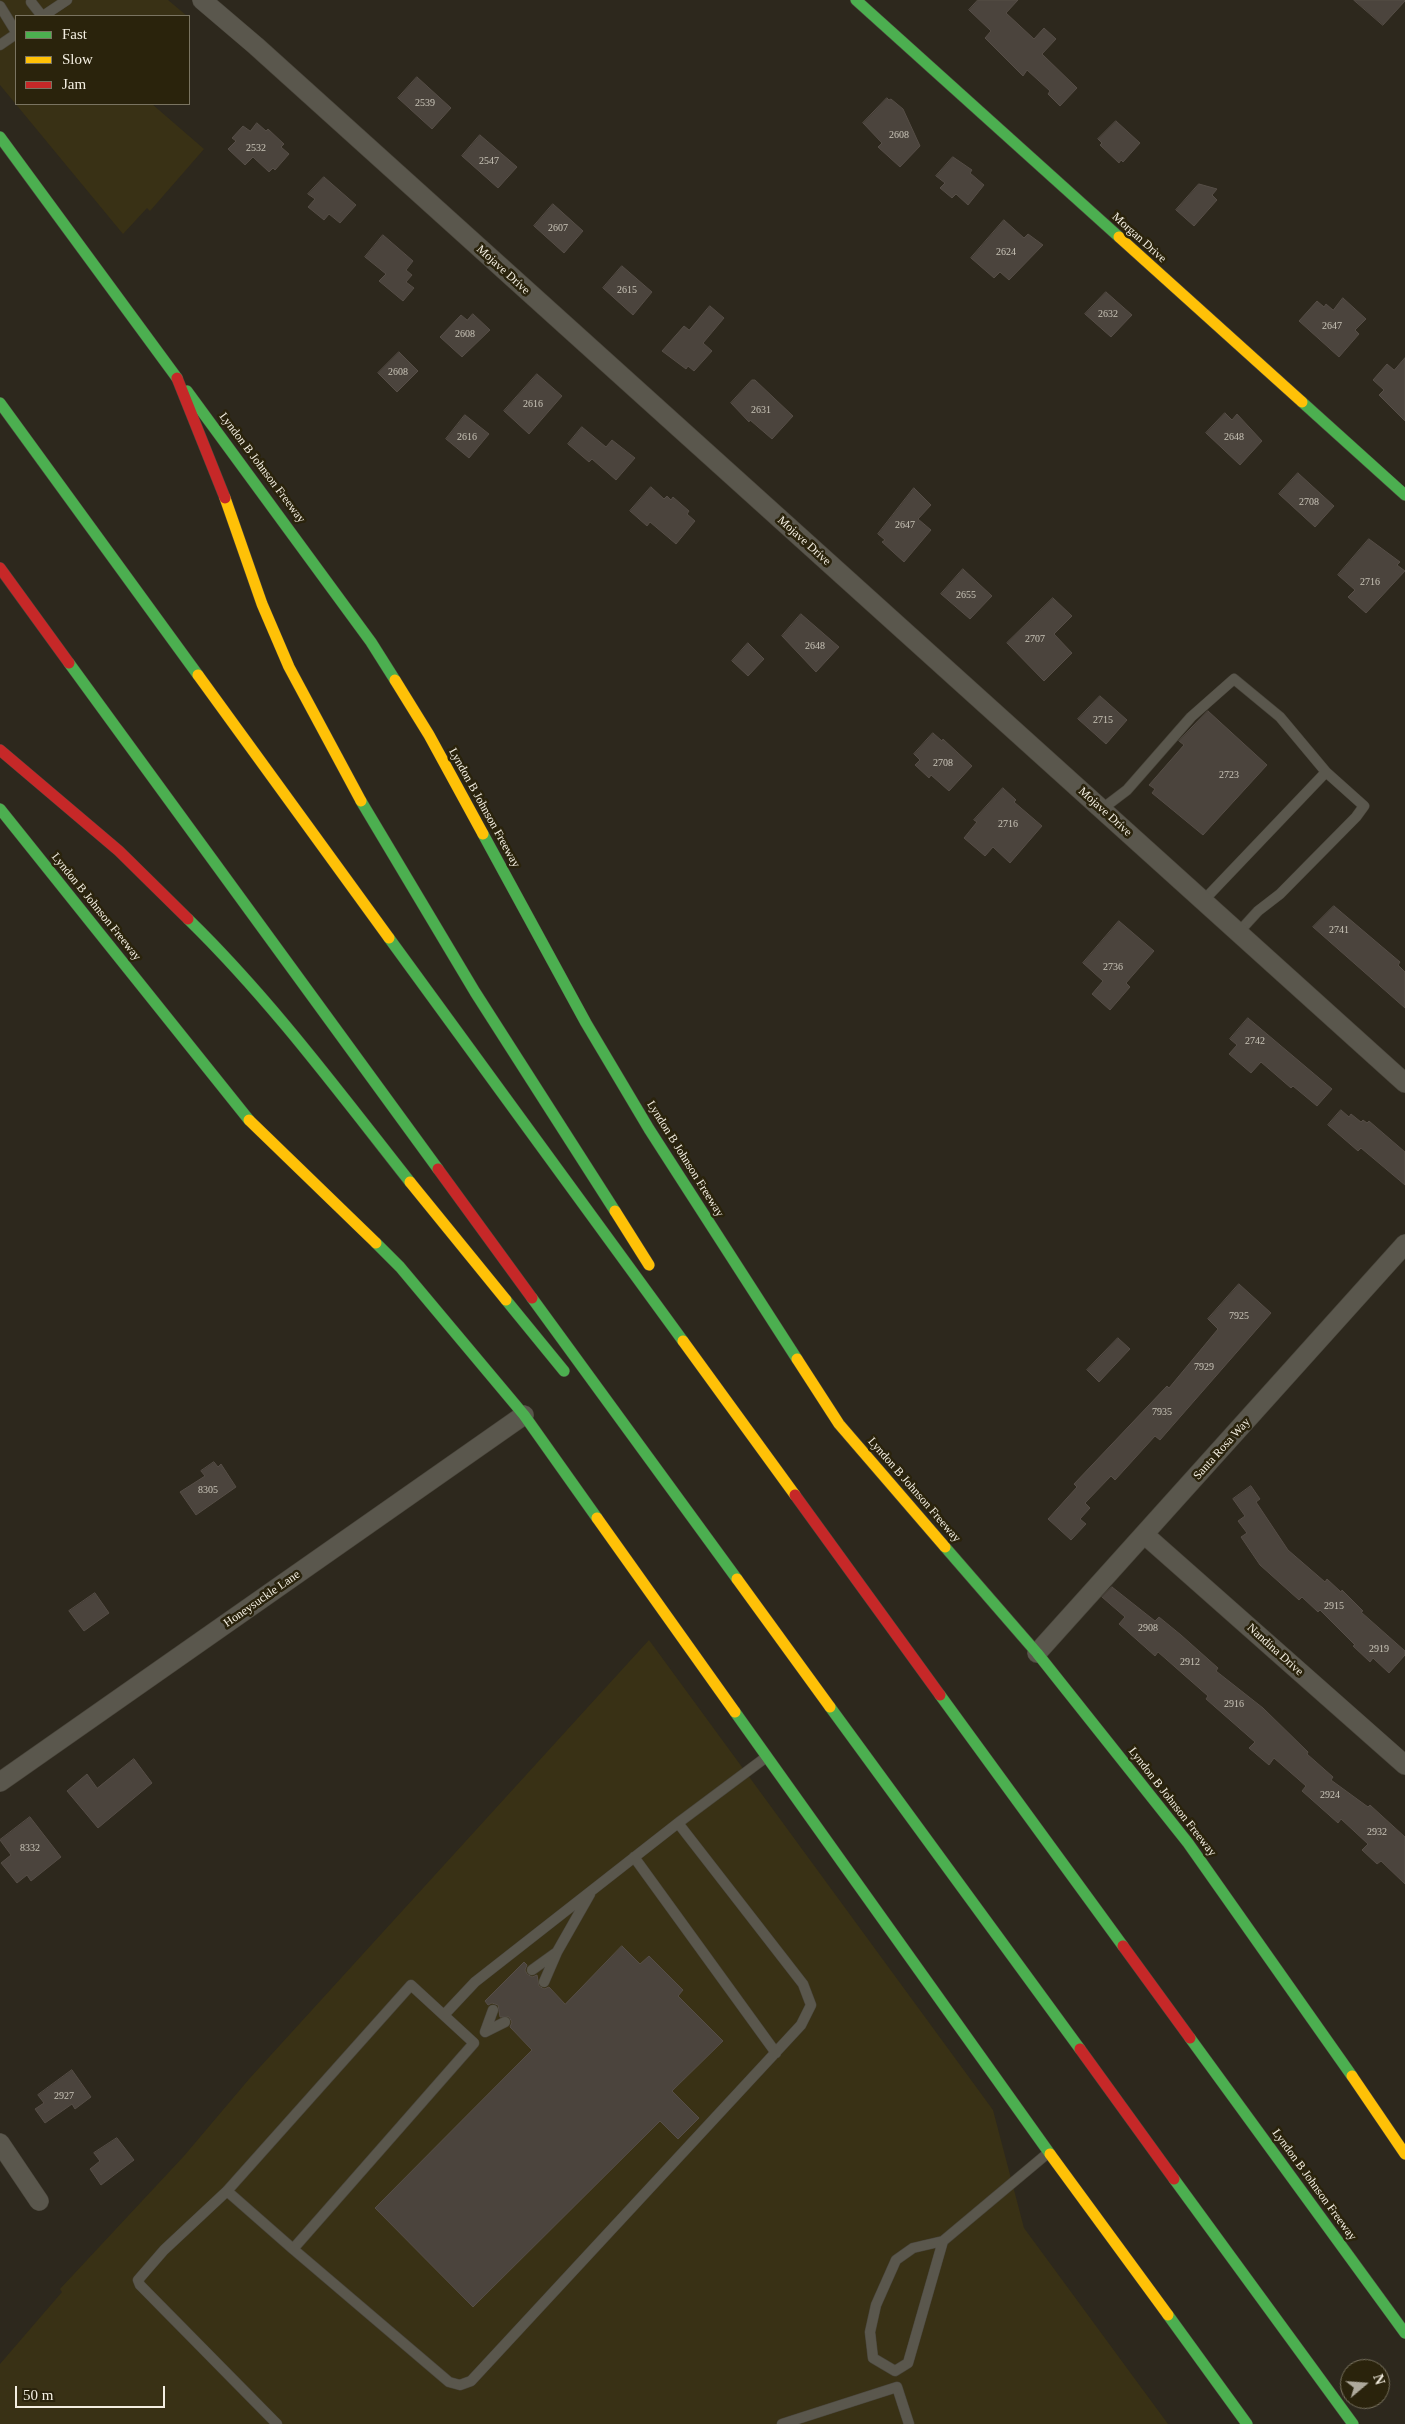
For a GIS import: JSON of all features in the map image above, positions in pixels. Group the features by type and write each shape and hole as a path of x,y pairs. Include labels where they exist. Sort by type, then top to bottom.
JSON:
{"main road":[{"name":"Morgan Drive","path":"856,0 1405,495"},
{"name":"Lyndon B Johnson Freeway","path":"0,137 371,642 428,735 586,1023 649,1129 840,1424 1037,1653 1188,1843 1304,2005 1405,2154"},
{"path":"177,378 218,478 262,604 289,667 317,722 356,793 476,992 658,1278"},
{"name":"Lyndon B Johnson Freeway","path":"0,403 1405,2333"},
{"path":"0,568 1353,2424"},
{"path":"0,750 119,851 224,954 297,1039 445,1226 570,1378"},
{"name":"Lyndon B Johnson Freeway","path":"1,813 252,1124 400,1267 524,1415 765,1758 1048,2152 1248,2424"},
{"path":"706,1353 830,1543"},
{"path":"620,1438 750,1597"}],"street":[{"name":"Mojave Drive","path":"202,0 1405,1083"},
{"name":"Santa Rosa Way","path":"1037,1653 1405,1244"},
{"name":"Honeysuckle Lane","path":"0,1782 524,1415"},
{"name":"Nandina Drive","path":"1145,1534 1405,1765"},
{"path":"0,2143 39,2201"}],"lane":[{"path":"44,15 67,0"},
{"path":"31,2 41,15"},
{"path":"0,6 15,31"},
{"path":"0,46 15,34"},
{"path":"1102,809 1127,790 1191,717 1234,679 1280,717 1326,772 1364,806 1356,818 1287,887 1258,911 1238,933"},
{"path":"1203,901 1326,772"},
{"path":"444,2015 475,1982 678,1823 765,1758"},
{"path":"228,2190 448,2382 460,2386 471,2381 801,2025 811,2005 803,1984 678,1823"},
{"path":"634,1857 776,2052"},
{"path":"544,1982 557,1952 593,1889"},
{"path":"532,1970 557,1952"},
{"path":"277,2424 140,2285 138,2280 164,2250 228,2190 411,1985 474,2043"},
{"path":"485,2032 493,2010"},
{"path":"294,2249 474,2043 485,2032 505,2022"},
{"path":"896,2371 873,2358 870,2332 876,2305 896,2260 913,2248 944,2241 1048,2152"},
{"path":"896,2371 908,2363 944,2241"},
{"path":"896,2371 897,2387 909,2424"},
{"path":"782,2424 897,2387"}],"shaded area":[{"path":"0,0 168,0 186,15 15,15 15,103 0,85"},
{"path":"17,105 153,105 204,149 150,211 147,208 123,234"},
{"path":"649,1640 993,2110 1024,2228 1168,2424 0,2424 0,2364 62,2292 60,2289 184,2156 250,2078"}],"building":[{"path":"978,0 1018,0 1006,13 1034,39 1044,28 1056,39 1042,54 1077,88 1060,106 1048,94 1050,91 1027,70 1023,76 985,38 991,31 969,10"},
{"path":"1354,0 1405,0 1405,1 1383,25"},
{"path":"417,77 451,108 432,129 398,98"},
{"path":"887,98 903,109 920,146 900,167 878,147 882,143 863,123"},
{"path":"1116,121 1140,143 1123,162 1121,160 1119,163 1100,145 1102,143 1098,139"},
{"path":"257,123 266,131 268,129 284,144 281,147 289,154 275,170 273,168 269,172 253,157 245,165 228,149 236,141 232,138 243,126 250,131"},
{"path":"480,135 517,167 498,188 462,156"},
{"path":"953,157 972,170 970,173 984,185 968,205 956,194 952,198 940,188 945,183 936,176"},
{"path":"324,177 356,205 340,223 329,214 324,220 308,207 315,199 308,194"},
{"path":"1199,184 1217,189 1212,195 1217,200 1194,226 1176,210"},
{"path":"553,204 583,231 564,253 534,226"},
{"path":"1004,220 1024,238 1028,234 1043,245 1009,280 1000,272 994,278 971,258"},
{"path":"383,235 413,261 406,270 412,275 406,282 414,288 403,301 379,281 386,274 365,257"},
{"path":"622,266 652,292 633,315 603,288"},
{"path":"1106,292 1132,315 1111,337 1085,314"},
{"path":"1343,298 1366,319 1355,330 1359,334 1339,357 1299,321 1317,301 1324,307 1326,304 1333,310"},
{"path":"710,306 724,318 703,343 712,351 694,371 688,366 686,369 662,351 684,326 689,330"},
{"path":"473,314 490,330 462,357 440,337 461,315 467,320"},
{"path":"399,352 418,371 397,392 378,373"},
{"path":"1405,358 1405,421 1379,395 1384,390 1373,380 1387,364 1394,370"},
{"path":"537,374 562,396 529,434 504,411"},
{"path":"752,380 755,380 793,416 772,439 750,420 749,422 731,403"},
{"path":"1225,413 1232,420 1237,414 1262,441 1240,465 1206,433"},
{"path":"465,415 489,434 469,458 446,439"},
{"path":"582,427 606,447 612,440 635,458 616,480 592,459 589,462 568,444"},
{"path":"1298,473 1334,506 1315,527 1279,494"},
{"path":"651,487 664,499 667,496 671,500 673,497 689,511 687,514 695,521 676,544 650,522 647,526 630,511"},
{"path":"914,488 931,505 918,519 931,530 904,562 882,542 885,540 878,534"},
{"path":"1369,539 1400,562 1397,565 1405,571 1366,613 1348,597 1355,590 1338,575"},
{"path":"963,569 992,596 970,619 941,594"},
{"path":"1053,598 1072,616 1054,634 1072,653 1044,681 1007,643"},
{"path":"801,614 839,647 816,672 782,636"},
{"path":"748,643 764,659 748,676 732,661"},
{"path":"1100,696 1127,720 1106,744 1078,719"},
{"path":"1208,711 1267,765 1203,835 1152,793 1155,789 1149,785 1184,745 1179,741"},
{"path":"933,733 942,741 943,739 972,766 949,791 931,775 929,778 915,765 920,760 914,754"},
{"path":"1003,788 1016,800 1014,802 1042,826 1010,863 993,847 985,856 964,838 977,822 974,820"},
{"path":"1334,906 1400,962 1398,965 1405,972 1405,1008 1313,927"},
{"path":"1119,921 1154,951 1126,983 1130,987 1110,1010 1092,994 1103,981 1083,963"},
{"path":"1248,1018 1332,1089 1317,1106 1293,1086 1291,1088 1261,1062 1251,1073 1229,1054 1237,1045 1230,1039"},
{"path":"1341,1110 1349,1117 1351,1114 1361,1122 1363,1120 1367,1123 1369,1121 1405,1152 1405,1185 1361,1148 1358,1151 1328,1125"},
{"path":"1239,1284 1271,1313 1160,1440 1155,1436 1115,1480 1111,1476 1085,1503 1090,1508 1080,1519 1086,1524 1071,1540 1048,1519 1077,1487 1074,1484 1167,1386 1169,1388 1218,1329 1208,1319"},
{"path":"1118,1338 1130,1349 1099,1382 1087,1370"},
{"path":"214,1462 218,1467 221,1464 236,1487 196,1515 180,1492 205,1476 201,1471"},
{"path":"1251,1486 1260,1499 1256,1502 1288,1550 1325,1582 1327,1579 1341,1592 1342,1590 1363,1611 1361,1612 1405,1651 1405,1655 1389,1673 1373,1658 1370,1662 1320,1610 1318,1612 1302,1597 1299,1600 1260,1565 1241,1537 1247,1533 1238,1521 1245,1516 1233,1499"},
{"path":"1112,1587 1155,1621 1159,1617 1181,1635 1218,1668 1216,1671 1263,1708 1308,1752 1307,1754 1333,1777 1331,1780 1368,1807 1370,1805 1405,1837 1405,1884 1381,1861 1377,1864 1362,1850 1368,1844 1341,1819 1338,1823 1302,1791 1306,1786 1274,1758 1269,1765 1249,1748 1255,1742 1206,1699 1208,1696 1158,1652 1155,1656 1119,1624 1125,1617 1102,1597"},
{"path":"95,1593 109,1613 84,1631 69,1611"},
{"path":"134,1759 152,1783 98,1828 67,1791 87,1774 97,1788"},
{"path":"30,1817 61,1857 31,1881 27,1875 17,1883 1,1863 11,1855 0,1840"},
{"path":"622,1946 640,1964 649,1956 683,1990 678,1996 723,2041 672,2091 699,2118 678,2139 660,2121 473,2307 375,2208 532,2050 510,2027 512,2022 509,2017 500,2017 498,2005 492,2003 488,2005 485,2001 524,1962 527,1965 525,1970 527,1974 532,1977 537,1975 539,1986 544,1989 549,1987 565,2004"},
{"path":"72,2070 91,2097 75,2109 72,2104 45,2123 35,2109 44,2103 38,2095"},
{"path":"117,2138 134,2160 101,2185 90,2169 100,2161 94,2153"}],"traffic: fast":[{"path":"856,0 1119,237"},
{"path":"0,137 177,378"},
{"path":"187,391 371,642 395,680"},
{"path":"1302,402 1405,495"},
{"path":"0,403 198,675"},
{"path":"69,663 438,1169"},
{"path":"361,801 475,992 615,1211"},
{"path":"0,809 249,1120"},
{"path":"483,834 586,1023 649,1129 797,1359"},
{"path":"188,919 276,1014 410,1182"},
{"path":"389,938 683,1341"},
{"path":"376,1243 400,1267 524,1415 597,1518"},
{"path":"532,1298 737,1579"},
{"path":"506,1300 564,1371"},
{"path":"945,1547 1037,1653 1188,1843 1352,2076"},
{"path":"940,1695 1123,1946"},
{"path":"830,1707 1080,2049"},
{"path":"735,1712 1050,2154"},
{"path":"1190,2038 1405,2333"},
{"path":"1174,2179 1353,2424"},
{"path":"1168,2315 1247,2424"}],"traffic: slow":[{"path":"1119,237 1302,402"},
{"path":"225,498 262,604 289,667 361,801"},
{"path":"198,675 389,938"},
{"path":"395,680 429,735 483,834"},
{"path":"249,1120 376,1243"},
{"path":"410,1182 506,1300"},
{"path":"615,1211 649,1265"},
{"path":"683,1341 795,1495"},
{"path":"797,1359 839,1424 945,1547"},
{"path":"597,1518 735,1712"},
{"path":"737,1579 830,1707"},
{"path":"1352,2076 1405,2154"},
{"path":"1050,2154 1168,2315"}],"traffic: jam":[{"path":"177,378 225,498"},
{"path":"0,568 69,663"},
{"path":"0,750 119,851 188,919"},
{"path":"438,1169 532,1298"},
{"path":"795,1495 940,1695"},
{"path":"1123,1946 1190,2038"},
{"path":"1080,2049 1174,2179"}]}
